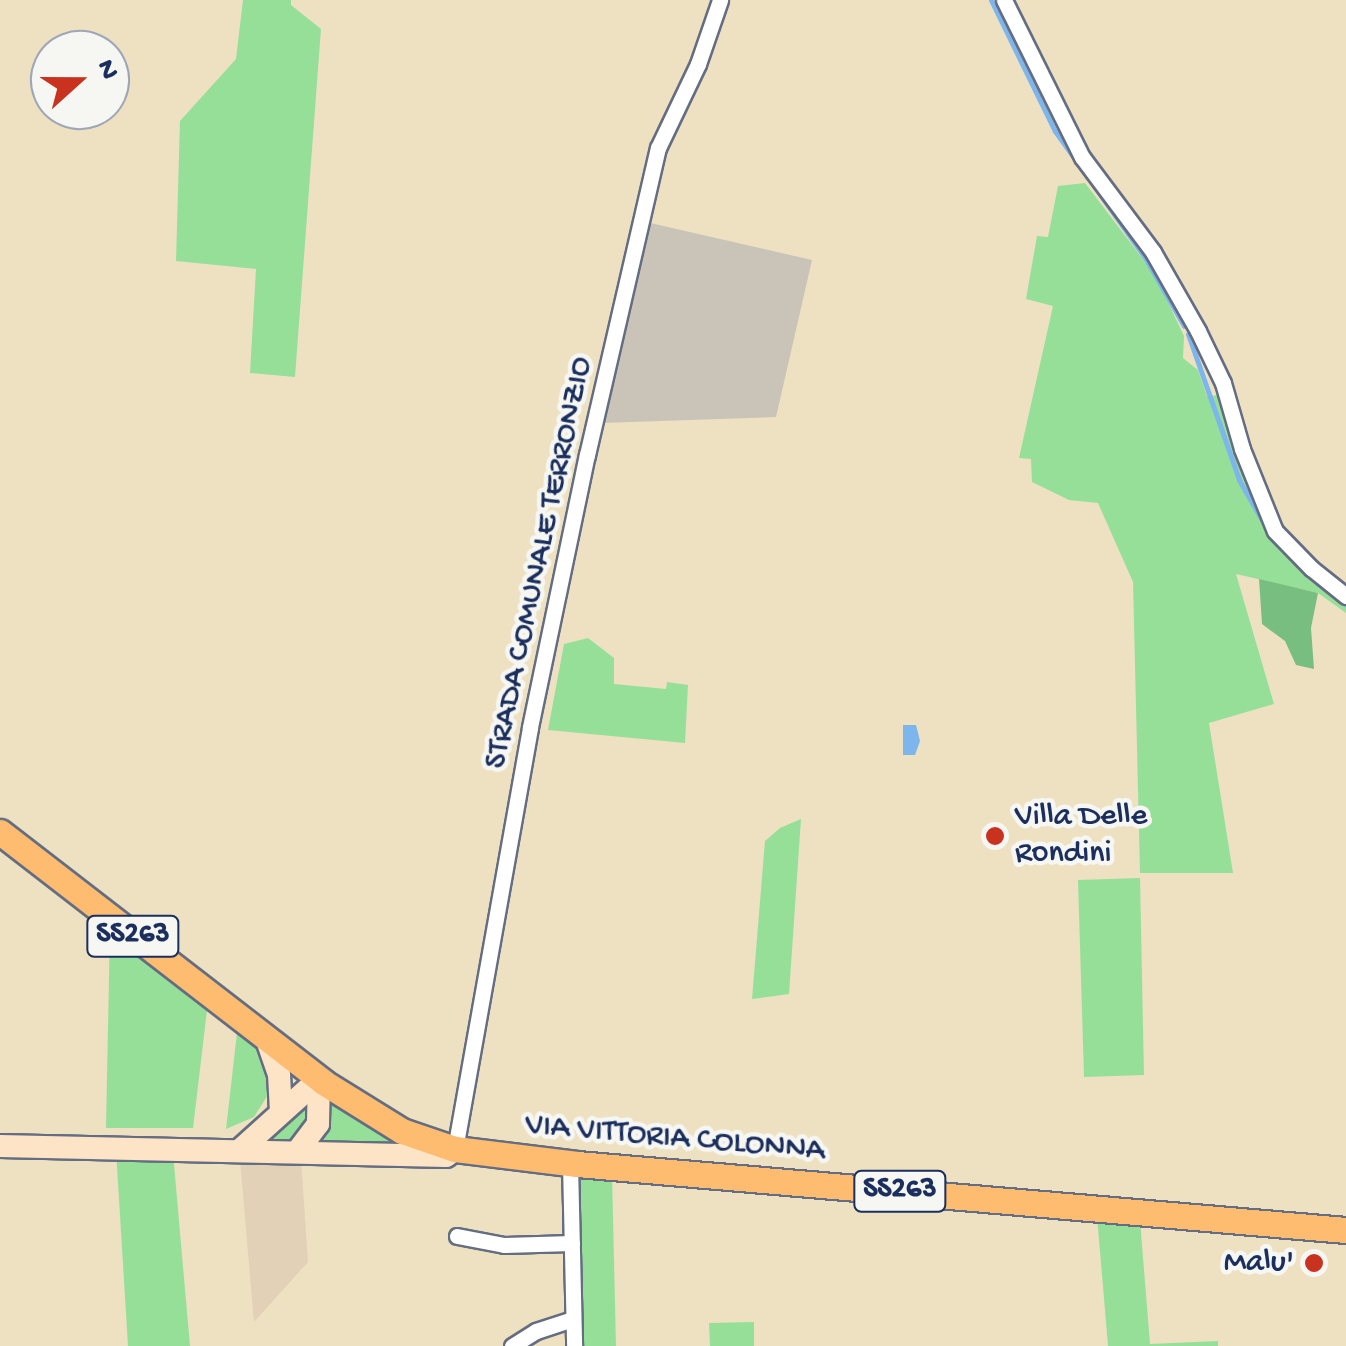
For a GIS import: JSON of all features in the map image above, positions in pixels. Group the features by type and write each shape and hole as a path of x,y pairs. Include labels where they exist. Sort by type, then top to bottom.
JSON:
{"main road":[{"name":"SS263","path":"0,832 266,1040"},
{"name":"VIA VITTORIA COLONNA","path":"266,1040 371,1114 455,1149 570,1163 1346,1230"}],"street":[{"name":"STRADA COMUNALE TERRONZIO","path":"455,1149 530,727 587,455 658,148 698,64 720,0"},
{"path":"1004,0 1082,157 1152,252 1198,331 1223,383 1242,449 1276,530 1311,568 1346,596"},
{"path":"266,1040 277,1067 281,1109"},
{"path":"298,1151 318,1124 322,1102 319,1079"},
{"path":"238,1151 319,1079"},
{"path":"0,1146 446,1156 455,1149"},
{"path":"570,1163 574,1346"},
{"path":"458,1236 504,1244 572,1243"},
{"path":"512,1346 536,1331 573,1319"}],"shaded area":[{"path":"646,222 812,260 776,417 601,423"},
{"path":"301,1159 308,1262 254,1322 240,1160"}],"green space":[{"path":"243,0 291,0 291,5 321,29 295,377 250,373 256,269 176,261 180,121 236,59"},
{"path":"1085,183 1155,275 1184,336 1183,358 1198,370 1207,396 1221,395 1274,529 1346,599 1346,613 1318,593 1236,574 1274,704 1209,723 1233,873 1140,873 1133,582 1098,503 1069,500 1032,482 1031,459 1019,458 1053,306 1026,299 1037,236 1048,237 1058,186"},
{"path":"1259,579 1318,593 1311,628 1314,669 1296,665 1285,641 1262,624"},
{"path":"588,638 614,658 614,684 666,689 667,682 688,685 685,743 548,730 564,644"},
{"path":"801,819 789,994 752,999 765,841 780,828"},
{"path":"1140,878 1144,1075 1084,1077 1078,880"},
{"path":"110,927 208,1002 193,1128 106,1128"},
{"path":"238,1024 263,1045 271,1090 254,1117 226,1129"},
{"path":"314,1097 310,1123 292,1145 262,1145"},
{"path":"326,1100 363,1122 403,1144 316,1142"},
{"path":"116,1150 173,1153 190,1346 128,1346"},
{"path":"576,1171 612,1174 616,1346 578,1346"},
{"path":"1097,1216 1140,1220 1150,1344 1218,1341 1218,1346 1108,1346"},
{"path":"754,1322 754,1346 710,1346 709,1323"}],"water":[{"path":"903,725 916,725 920,741 915,755 903,755"}],"waterway":[{"path":"991,0 1055,131 1146,259 1184,326"},
{"path":"1188,334 1239,480 1270,534"},
{"path":"1316,582 1346,605"}],"place":[{"name":"Villa Delle Rondini","path":"995,836"},
{"name":"Malu'","path":"1314,1263"}]}
